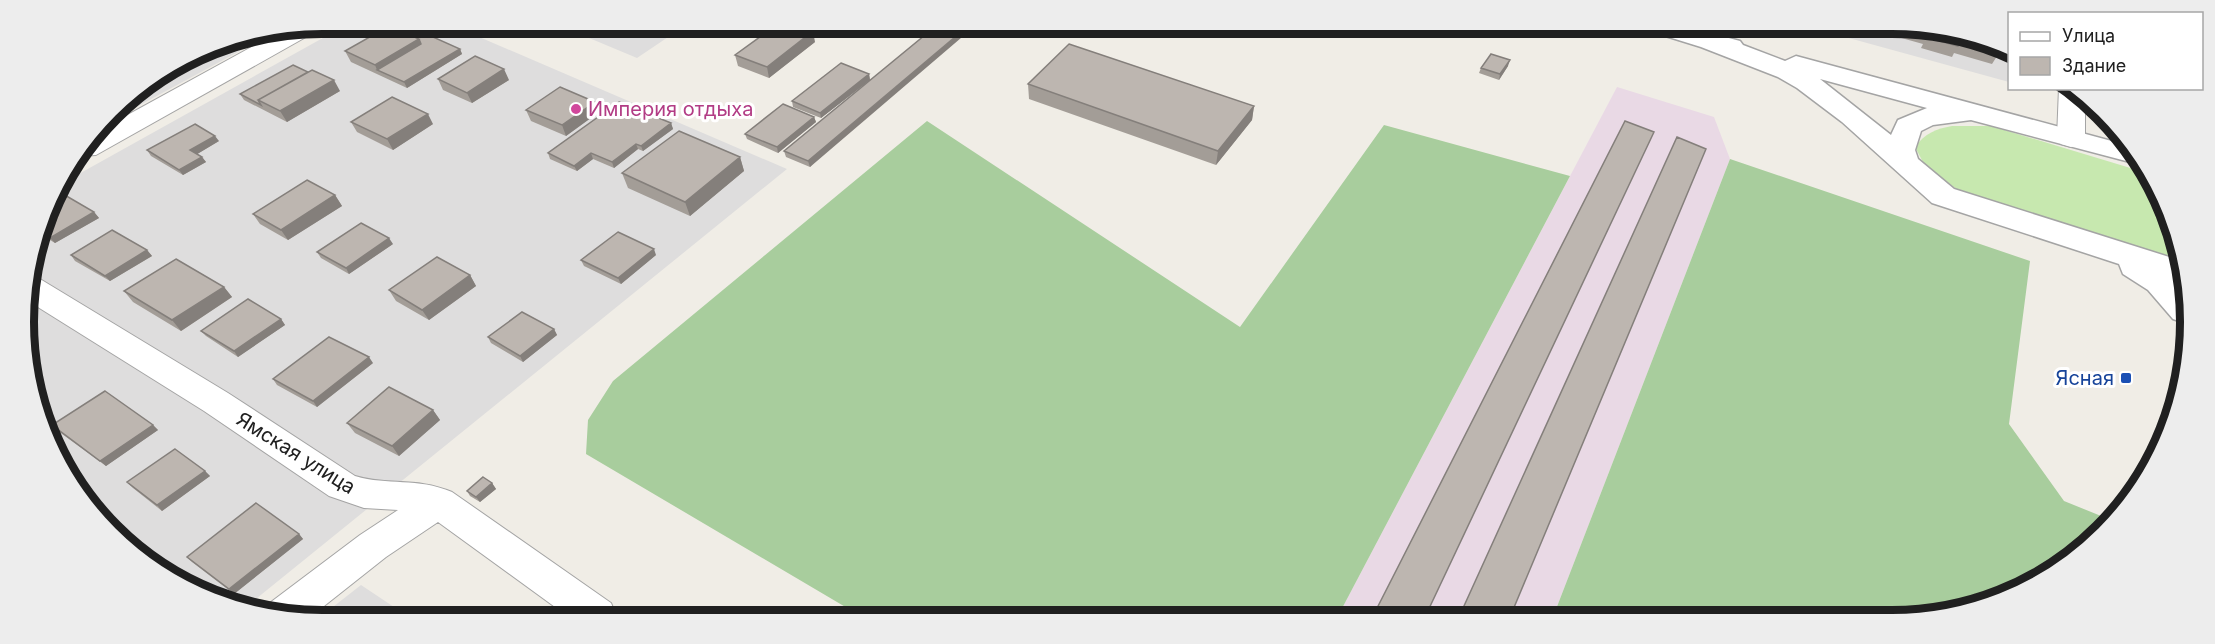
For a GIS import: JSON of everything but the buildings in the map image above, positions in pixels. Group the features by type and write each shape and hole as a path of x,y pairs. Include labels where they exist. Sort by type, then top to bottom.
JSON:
{"street":[{"path":"1685,34 2126,154"},
{"path":"98,143 289,37"},
{"path":"1711,42 1787,71 1806,82 1852,116 1943,196 2176,271"},
{"path":"2071,138 2072,97"},
{"path":"1906,165 1901,150 1908,126 1927,117 1981,114"},
{"path":"2079,239 2134,265 2159,282 2180,305"},
{"name":"Ямская улица","path":"36,291 216,402 342,486 362,494 426,496 439,503 590,610"},
{"path":"293,608 373,546 439,503"}],"shaded area":[{"path":"330,34 472,34 787,169 253,601 195,580 162,561 132,538 106,512 83,482 56,432 44,396 37,360 35,303 44,248 56,212 74,177"},
{"path":"580,34 673,34 637,58"},
{"path":"1834,34 1912,35 1967,44 2008,58 2008,82"},
{"path":"256,42 125,113 147,94 178,73 212,56"},
{"path":"1617,87 1714,117 1730,159 1556,610 1341,610"},
{"path":"361,585 398,610 329,610"}],"green space":[{"path":"927,121 1240,327 1384,125 1570,176 1341,610 851,610 586,454 588,420 613,381"},
{"path":"1952,126 1991,126 2137,170 2159,212 2174,259 1959,191 1924,164 1915,147 1931,132"},
{"path":"1730,159 2030,261 2009,424 2064,501 2104,517 2068,550 2037,571 2003,588 1967,600 1931,607 1893,610 1556,610"}],"place":[{"name":"Империя отдыха","path":"576,109"},
{"name":"Ясная","path":"2126,378"}]}
